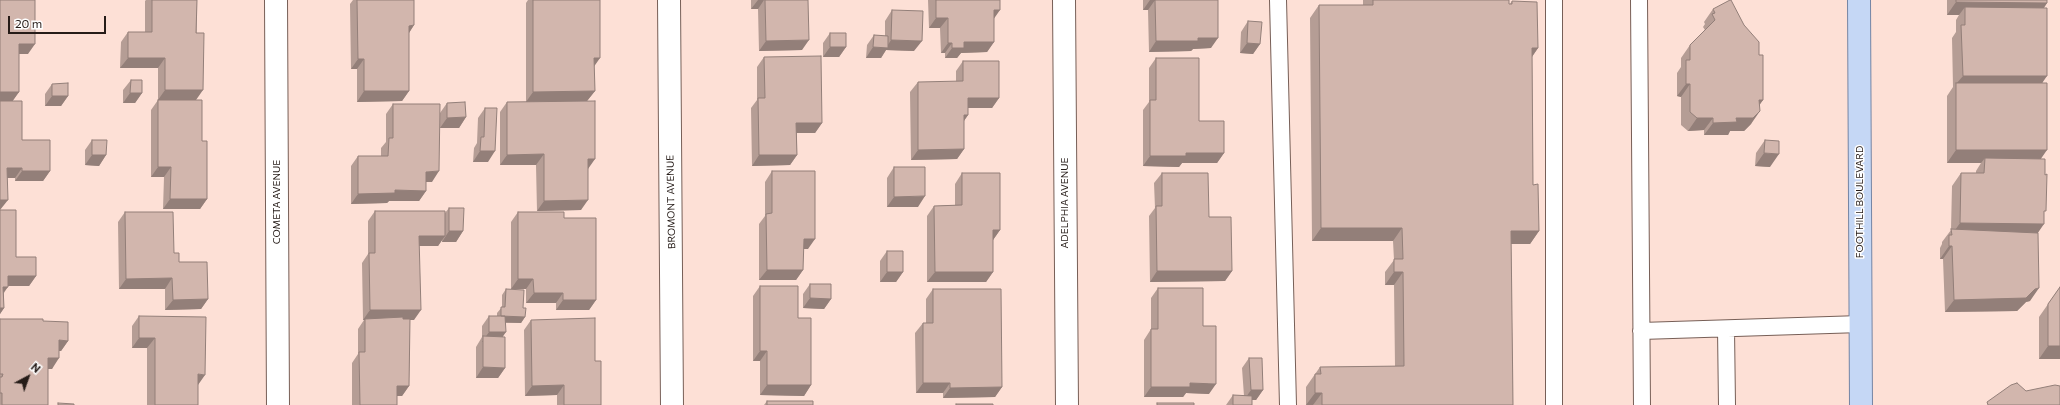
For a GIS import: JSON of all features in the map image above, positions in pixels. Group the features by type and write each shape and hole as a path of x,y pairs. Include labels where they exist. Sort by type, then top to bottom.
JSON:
{"main road":[{"name":"FOOTHILL BOULEVARD","path":"1859,0 1861,405"}],"street":[{"name":"COMETA AVENUE","path":"276,0 278,405"},
{"name":"BROMONT AVENUE","path":"669,0 672,405"},
{"name":"ADELPHIA AVENUE","path":"1064,0 1067,405"}],"lane":[{"path":"1278,0 1288,405"},
{"path":"1554,0 1554,405"},
{"path":"1639,0 1642,405"},
{"path":"1641,331 1861,324"},
{"path":"1726,329 1727,405"}],"building":[{"path":"0,0 35,0 35,44 19,44 19,92 0,92"},
{"path":"152,0 197,0 196,33 204,33 203,90 165,90 165,58 128,58 128,32 152,32"},
{"path":"357,0 414,0 414,25 409,26 409,91 364,91 364,59 358,59"},
{"path":"533,0 600,0 600,58 594,58 595,91 533,92"},
{"path":"765,0 808,0 809,40 766,41"},
{"path":"936,0 1000,0 1000,10 994,10 994,42 964,42 964,48 952,48 952,43 948,43 948,18 936,18"},
{"path":"1155,0 1218,0 1218,38 1198,38 1198,41 1156,41"},
{"path":"1373,0 1509,0 1509,4 1512,4 1512,1 1537,2 1538,48 1532,48 1533,185 1538,184 1539,231 1511,231 1513,405 1322,405 1322,393 1315,393 1315,374 1321,374 1320,367 1404,366 1403,272 1394,272 1394,259 1403,259 1402,228 1321,228 1319,5 1373,5"},
{"path":"1730,0 1744,25 1759,42 1759,55 1763,55 1763,100 1759,100 1760,111 1753,118 1736,118 1737,122 1713,123 1713,118 1697,118 1690,112 1690,84 1686,84 1686,60 1690,60 1690,45 1715,20 1712,14 1715,13 1713,9"},
{"path":"1956,0 2047,0 2047,3 1956,2"},
{"path":"1965,7 2047,8 2047,76 1963,76 1961,25 1965,25"},
{"path":"892,10 923,11 922,41 891,40"},
{"path":"1248,21 1262,22 1260,44 1247,43"},
{"path":"830,33 846,33 846,47 830,47"},
{"path":"874,35 888,36 888,48 873,47"},
{"path":"821,56 822,123 796,123 797,155 759,155 758,98 765,98 764,57"},
{"path":"1156,58 1199,58 1199,121 1224,121 1224,153 1186,153 1186,156 1150,156 1150,100 1156,100"},
{"path":"963,61 999,61 999,98 968,98 968,115 964,115 964,149 918,150 918,82 963,81"},
{"path":"131,80 142,80 142,93 130,93"},
{"path":"68,83 68,96 52,96 52,84"},
{"path":"1956,83 2047,83 2047,150 1956,150"},
{"path":"158,100 202,100 202,141 207,141 207,199 170,199 171,167 158,167"},
{"path":"0,101 22,101 22,140 50,140 50,171 22,171 22,168 7,168 8,200 0,200"},
{"path":"595,101 595,159 588,159 588,200 544,201 544,154 507,155 507,102"},
{"path":"465,102 466,117 447,118 447,103"},
{"path":"393,104 440,104 439,171 426,172 426,191 395,190 395,193 358,194 358,156 388,156 389,138 393,138"},
{"path":"485,108 497,108 495,151 480,151 481,137 484,137"},
{"path":"92,140 107,140 106,155 92,155"},
{"path":"1765,140 1779,141 1779,154 1764,153"},
{"path":"1985,158 2045,159 2045,175 2047,174 2046,211 2044,211 2044,224 1960,223 1961,173 1984,173"},
{"path":"894,167 925,167 925,196 894,197"},
{"path":"772,171 815,171 815,239 804,239 803,270 767,270 766,214 772,213"},
{"path":"962,173 1000,173 1000,230 993,230 993,272 935,272 934,206 962,205"},
{"path":"1162,173 1208,173 1209,217 1231,217 1232,271 1157,271 1156,206 1162,206"},
{"path":"449,208 464,208 463,231 449,231"},
{"path":"0,210 16,210 16,257 36,257 36,276 8,276 8,287 3,287 4,308 0,308"},
{"path":"375,211 445,211 445,236 419,236 421,310 370,310 369,253 375,253"},
{"path":"125,212 173,212 174,253 179,253 179,262 207,262 208,299 173,300 172,278 126,279"},
{"path":"518,212 564,212 564,218 596,218 596,300 563,300 563,293 534,293 533,279 518,279"},
{"path":"1951,229 2038,233 2039,288 2035,289 2026,298 1954,300 1952,246 1949,246 1949,235 1952,235"},
{"path":"887,251 903,251 903,272 887,272"},
{"path":"810,284 831,284 831,299 810,298"},
{"path":"760,286 798,286 798,318 811,318 811,385 767,385 767,351 760,351"},
{"path":"2060,287 2060,346 2048,346 2048,304"},
{"path":"1158,288 1203,288 1203,326 1216,326 1216,384 1190,383 1190,387 1151,387 1151,329 1158,329"},
{"path":"506,289 524,290 523,308 526,308 525,317 501,316 501,307 505,307"},
{"path":"933,289 1001,289 1002,387 950,388 950,383 923,383 923,323 933,323"},
{"path":"139,316 206,317 205,375 198,374 198,405 155,405 155,338 139,338"},
{"path":"489,316 505,316 506,332 489,332"},
{"path":"403,317 403,319 410,319 409,386 397,386 397,405 360,405 359,352 365,352 365,319"},
{"path":"595,318 595,361 601,361 601,405 564,405 564,385 532,386 531,320"},
{"path":"0,319 43,319 43,321 68,322 68,341 59,340 59,358 48,358 48,405 2,405 0,377 2,377 3,374 0,374"},
{"path":"483,336 505,337 505,368 483,367"},
{"path":"1249,358 1262,358 1263,390 1251,390"},
{"path":"2017,383 2026,391 2055,385 2060,386 2060,405 1988,405 1987,402 2011,385"},
{"path":"1233,395 1252,396 1252,405 1233,405"},
{"path":"767,401 813,401 813,405 767,405"},
{"path":"58,403 74,404 74,405 58,405"},
{"path":"1157,403 1194,403 1194,405 1157,405"},
{"path":"993,404 993,405 956,405"}]}
